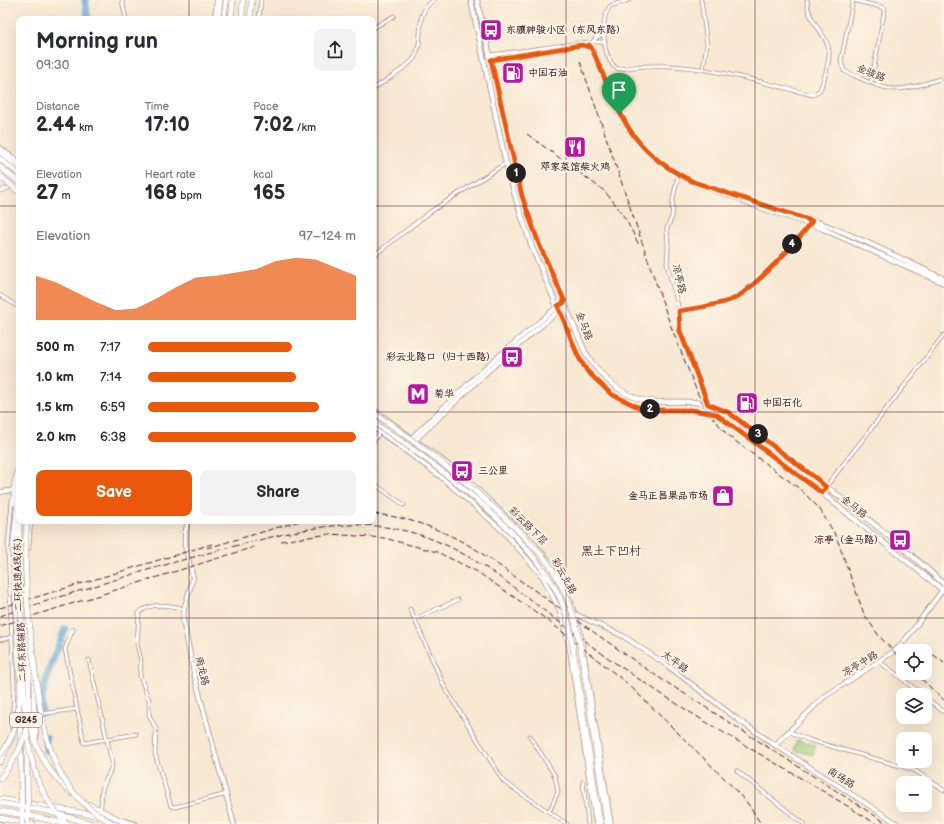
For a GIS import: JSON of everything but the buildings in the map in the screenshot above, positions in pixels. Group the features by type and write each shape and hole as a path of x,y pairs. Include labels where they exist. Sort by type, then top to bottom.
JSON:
{"main road":[{"path":"215,16 217,0"},
{"path":"218,16 220,0"},
{"path":"224,16 226,0"},
{"path":"231,16 232,0"},
{"path":"231,16 232,0"},
{"path":"241,16 243,0"},
{"path":"250,16 252,0"},
{"name":"金马路","path":"471,0 506,163 522,220 581,361 596,381 611,394 640,408 657,410 691,410 716,414 822,493 944,589"},
{"name":"金马路","path":"478,0 522,196 539,244 566,305 584,352 597,370 615,387 641,399 656,402 677,401 708,404 728,412 911,554 944,584"},
{"path":"490,58 590,45"},
{"path":"590,45 623,126 635,142 652,160 678,178 693,185 811,223 944,283"},
{"path":"590,45 619,114 637,140 654,158 681,176 694,182 811,223 944,279"},
{"path":"0,148 16,161"},
{"path":"0,152 16,165"},
{"path":"0,159 16,172"},
{"path":"0,167 16,180"},
{"path":"0,177 16,191"},
{"path":"0,177 16,190"},
{"path":"11,187 16,186"},
{"name":"彩云北路","path":"376,414 454,472 485,499 543,556 556,575 573,612 578,631 607,824"},
{"name":"彩云北路","path":"376,424 432,465 503,526 538,563 559,596 571,634 600,824"},
{"path":"19,524 18,548 22,634 31,758 38,783 57,814 66,824"},
{"name":"G245","path":"0,759 11,742 16,726 22,671 19,524"},
{"name":"G245","path":"19,524 13,556 22,671"},
{"name":"二环快速A线(东)","path":"27,524 25,556 29,628"},
{"name":"二环东路辅路","path":"30,524 28,562 35,715 37,746 42,758"},
{"path":"0,778 18,752 28,724 30,697 29,628"},
{"path":"29,628 39,703 49,741 58,767 68,784 81,801 96,813 114,824"},
{"path":"0,759 11,737 18,715 22,634"},
{"path":"22,671 30,725 34,741 42,758 56,778 76,797 127,824"},
{"path":"22,671 24,770 28,824"},
{"path":"22,824 24,770"},
{"path":"0,799 93,815 127,824"},
{"path":"0,803 47,811 92,824"},
{"path":"0,812 46,819 66,824"},
{"path":"0,812 61,824"},
{"path":"0,818 33,824"}],"street":[{"path":"122,0 125,16"},
{"path":"260,16 261,0"},
{"path":"376,87 413,61 419,46 422,15 427,5 434,0"},
{"path":"629,0 610,6 604,15 605,42 610,60 616,68 620,69 650,65 703,69 813,95 818,94 826,74 829,49 812,19 808,10 807,0"},
{"path":"701,0 707,44 703,69"},
{"path":"853,0 885,8 871,83"},
{"name":"金骏路","path":"853,0 841,61 844,71 884,88 896,89 940,79"},
{"path":"376,26 394,16"},
{"path":"590,45 597,37 604,35"},
{"path":"590,45 605,42"},
{"path":"376,254 430,212 506,163"},
{"name":"凉亭路","path":"678,178 673,198 672,217 667,228 667,264 679,311 680,331 708,404"},
{"path":"0,191 11,187"},
{"path":"679,311 732,300 761,277 811,223"},
{"path":"0,296 15,305"},
{"path":"403,449 487,366 559,308 566,305"},
{"path":"822,493 944,335"},
{"name":"彩云路下层","path":"376,411 462,474 491,500 547,556 560,576 576,616 588,677 611,824"},
{"path":"376,430 441,477 504,532 543,577 558,606 569,644 596,824"},
{"path":"376,438 380,432"},
{"path":"376,485 404,505"},
{"path":"0,492 16,490"},
{"name":"二环东路辅路","path":"0,759 9,742 14,714 8,548 16,490"},
{"name":"雨龙路","path":"187,524 184,539 192,578 182,620 234,824"},
{"name":"凉亭中路","path":"775,745 824,696 880,662 904,642 944,589"},
{"path":"414,619 458,600"},
{"path":"184,608 168,604 142,609 139,613 137,644 141,661 140,676 149,700 149,715 156,729 155,754 171,806 175,807 227,794"},
{"name":"太平路","path":"558,606 576,616 609,628 623,636 668,666 737,719 775,745"},
{"path":"410,609 445,688 504,782 567,824"},
{"path":"73,629 65,649 84,743 136,734"},
{"path":"0,640 12,637"},
{"path":"89,660 108,740 112,768 102,790 103,798 100,810"},
{"path":"880,662 914,688"},
{"path":"932,703 944,712"},
{"path":"35,715 77,709"},
{"path":"788,731 809,740 914,770 944,790"},
{"path":"530,736 554,776 558,792 549,812"},
{"name":"南场路","path":"775,745 898,824"},
{"path":"737,771 804,824"},
{"path":"583,782 588,824"},
{"path":"76,797 100,810 136,824"}],"green space":[{"path":"797,740 816,745 813,755 794,750"}],"waterway":[{"path":"85,0 88,16"},
{"path":"42,713 43,693 46,682 65,629"},
{"path":"46,737 46,750"}],"railway":[{"path":"580,61 670,324 698,394 709,413 724,431 735,441 800,489 819,508 836,536 864,614 879,636 896,654"},
{"path":"527,134 603,190 614,202 639,245"},
{"path":"376,514 401,518 427,526 453,537 477,550 652,673 888,824"},
{"path":"207,548 290,524"},
{"path":"0,616 176,562 297,531 328,526 360,525 389,528 416,534 441,543 487,568 591,646 641,681 681,707 876,824"},
{"path":"281,541 330,534 384,538 437,552 476,571 546,619 628,684 727,781 748,804 761,824"},
{"path":"0,608 212,544"},
{"path":"0,626 254,547"},
{"path":"932,654 944,663"},
{"path":"923,680 944,700"}],"place":[{"name":"东骧神骏小区（东风东路）","path":"491,30"},
{"name":"中国石油","path":"513,73"},
{"name":"邓家菜馆柴火鸡","path":"575,147"},
{"name":"彩云北路口（归十西路）","path":"512,357"},
{"name":"菊华","path":"418,394"},
{"name":"中国石化","path":"747,403"},
{"name":"三公里","path":"462,471"},
{"name":"金马正昌果品市场","path":"723,496"},
{"name":"凉亭（金马路）","path":"900,540"}],"district":[{"name":"黑土下凹村","path":"611,551"}],"route":[{"path":"582,45 588,47 589,45 619,114 637,140 654,158 681,176 694,182 812,221 761,277 744,292 732,300 679,311 679,326 700,387 708,404 718,406 728,412 817,479 826,487 822,493 725,419 716,414 691,410 657,410 640,408 611,394 587,371 578,356 558,306 565,302 539,244 522,196 491,60 582,45"}]}
